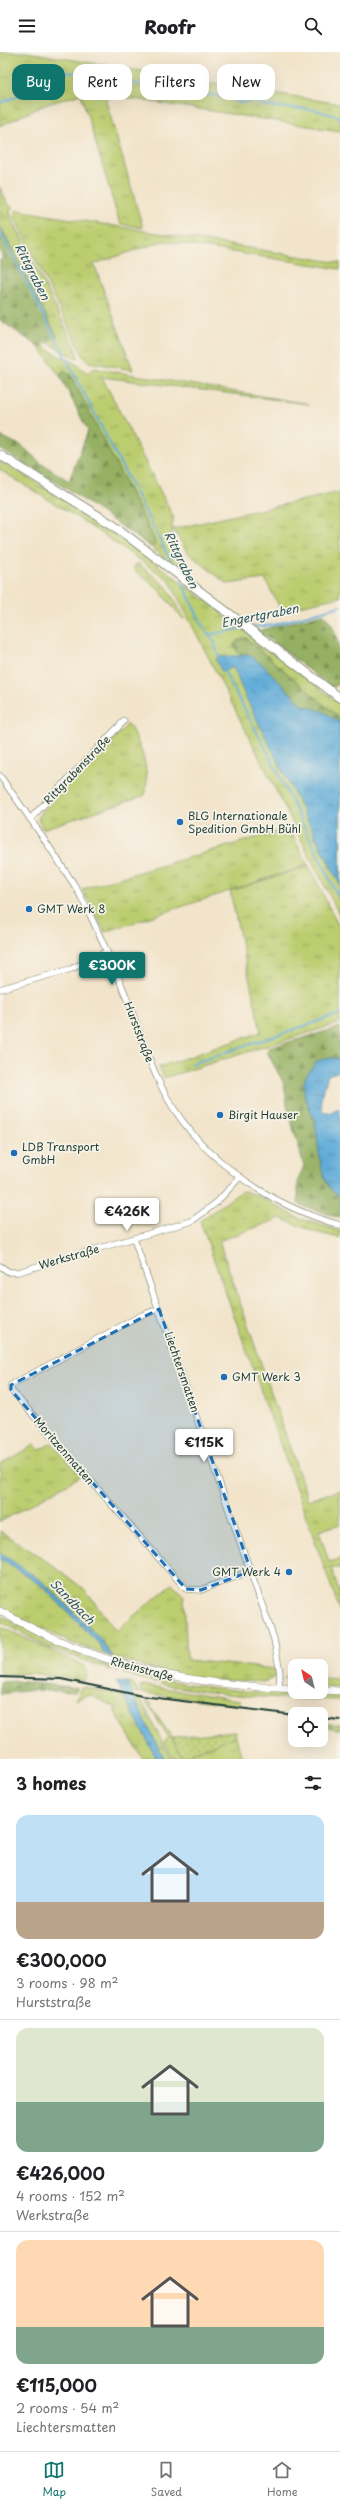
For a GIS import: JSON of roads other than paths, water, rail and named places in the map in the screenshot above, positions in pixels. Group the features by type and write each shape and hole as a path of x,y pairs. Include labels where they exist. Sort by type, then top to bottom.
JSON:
{"main road":[{"path":"0,455 113,525 157,557 340,698"}],"street":[{"name":"Rittgrabenstraße","path":"30,819 124,721"},
{"name":"Hurststraße","path":"0,776 75,887 106,952 148,1057 174,1110 211,1153 240,1177 270,1198 308,1216 340,1225"},
{"path":"0,989 72,969 106,952"},
{"name":"Werkstraße","path":"0,1266 9,1272 18,1272 192,1221 217,1202 240,1177"},
{"name":"Liechtersmatten","path":"134,1239 274,1639 280,1673 279,1688"},
{"name":"Moritzenmatten","path":"159,1309 142,1315 11,1385 11,1390 186,1589 201,1590 251,1571"},
{"name":"Rheinstraße","path":"0,1611 50,1637 123,1665 195,1681 288,1689"},
{"path":"328,1690 340,1691"}],"water":[{"path":"249,655 264,666 302,705 324,712 340,723 340,885 246,698 233,667 222,672 216,660 218,657"},
{"path":"330,1058 340,1059 340,1071 328,1075 321,1099 323,1112 329,1113 340,1109 340,1196 333,1191 323,1174 315,1123 306,1100 304,1090 305,1078 317,1061"},
{"path":"0,1553 42,1581 101,1640 113,1657 104,1654 101,1646 40,1584 0,1559"},
{"path":"116,1681 127,1683 164,1759 157,1759"}],"waterway":[{"path":"0,103 30,91 42,81 67,72 106,76 117,81 159,87 175,86 202,94 228,97 240,103 253,101 266,106 315,110 340,117"},
{"name":"Rittgraben","path":"0,231 175,569"},
{"name":"Rittgraben","path":"182,582 203,627 214,641 219,658"},
{"name":"Engertgraben","path":"252,627 273,625 340,606"},
{"name":"Engertgraben","path":"207,635 244,628"},
{"name":"Rittgraben","path":"223,669 268,753 340,900"},
{"path":"191,1064 340,1014"}],"railway":[{"path":"0,1677 61,1679 142,1696 288,1714"},
{"path":"328,1719 340,1720"}],"place":[{"name":"BLG Internationale Spedition GmbH Bühl","path":"180,822"},
{"name":"GMT Werk 8","path":"29,909"},
{"name":"Birgit Hauser","path":"220,1115"},
{"name":"LDB Transport GmbH","path":"14,1153"},
{"name":"GMT Werk 3","path":"224,1377"},
{"name":"GMT Werk 4","path":"289,1572"}],"water label":[{"name":"Sandbach","path":"72,1602"}]}
